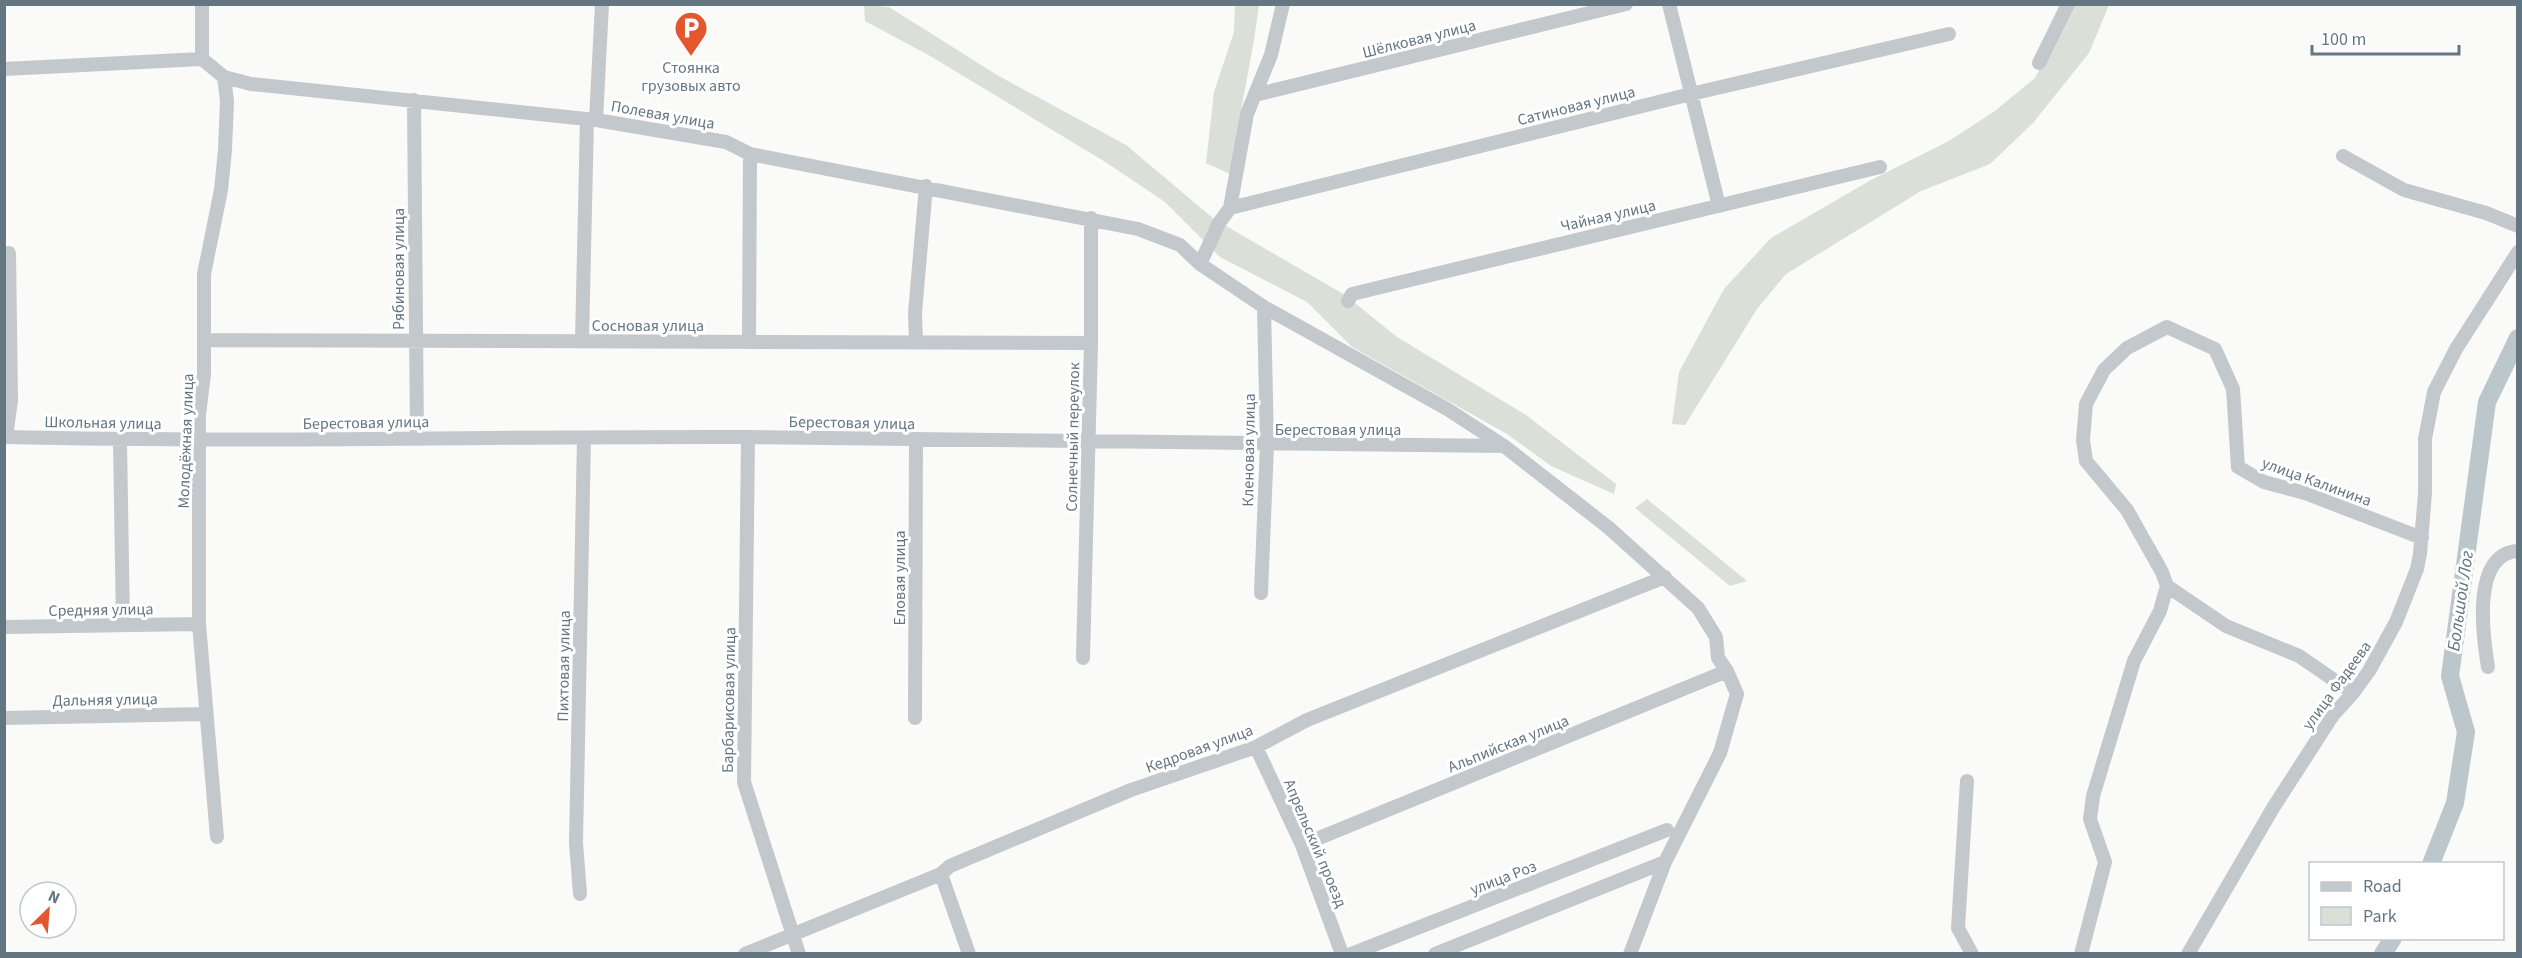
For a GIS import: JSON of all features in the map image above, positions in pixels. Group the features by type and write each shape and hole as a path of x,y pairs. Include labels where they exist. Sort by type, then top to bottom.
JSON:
{"street":[{"path":"202,4 202,59"},
{"path":"582,341 592,119 602,4"},
{"path":"1200,264 1219,223 1230,208 1247,114 1271,55 1283,4"},
{"name":"Шёлковая улица","path":"1255,94 1626,4"},
{"path":"1669,4 1719,206"},
{"path":"2039,63 2068,4"},
{"name":"Сатиновая улица","path":"1230,208 1691,94 1949,34"},
{"path":"4,69 202,59 224,77"},
{"name":"Полевая улица","path":"224,77 270,88 414,100 592,119 726,142 750,154 926,186 1138,229 1179,245 1200,264 1264,307 1447,410 1504,446 1665,577 1698,608 1716,637 1718,658 1727,671 1737,694 1719,753 1665,862 1630,954"},
{"name":"Молодёжная улица","path":"217,837 199,624 200,439 205,340 204,274 221,189 225,150 227,101 224,77"},
{"name":"Рябиновая улица","path":"414,100 417,437"},
{"path":"749,341 750,154"},
{"path":"2343,156 2404,190 2486,213 2517,226"},
{"name":"Чайная улица","path":"1348,301 1352,294 1880,167"},
{"path":"916,341 915,313 926,186"},
{"name":"Солнечный переулок","path":"1083,658 1091,343 1091,218"},
{"name":"улица Фадеева","path":"2188,954 2272,808 2333,715 2353,693 2396,622 2417,569 2422,538 2425,439 2433,392 2456,350 2517,252"},
{"name":"Школьная улица","path":"9,254 11,400 5,437 120,441 200,439"},
{"name":"Кленовая улица","path":"1261,593 1267,445 1264,307"},
{"name":"улица Калинина","path":"2167,586 2162,572 2127,510 2086,461 2083,440 2086,404 2104,370 2127,348 2167,327 2215,349 2233,389 2238,467 2264,482 2305,493 2422,538"},
{"name":"Сосновая улица","path":"205,340 1091,343"},
{"name":"Берестовая улица","path":"200,439 748,437 1089,440 1267,445 1504,446"},
{"name":"Барбарисовая улица","path":"748,437 744,782 799,954"},
{"name":"Пихтовая улица","path":"580,894 576,843 584,438"},
{"name":"Еловая улица","path":"915,718 916,439"},
{"path":"120,441 123,625"},
{"path":"2488,667 2483,646 2484,592 2495,561 2503,554 2517,551"},
{"name":"Кедровая улица","path":"745,954 941,873 950,866 1131,790 1256,747 1307,720 1665,577"},
{"path":"2081,954 2085,931 2105,862 2091,819 2093,796 2134,661 2160,611 2167,586 2226,626 2299,656 2353,693"},
{"name":"Средняя улица","path":"4,627 199,624"},
{"name":"Альпийская улица","path":"1302,845 1727,671"},
{"name":"Дальняя улица","path":"4,718 206,714"},
{"name":"Апрельский проезд","path":"1256,747 1302,845 1342,954"},
{"path":"1967,781 1958,927 1972,954"},
{"name":"улица Роз","path":"1351,954 1667,830"},
{"path":"1435,954 1665,862"},
{"path":"941,873 969,954"}],"green space":[{"path":"864,5 889,7 997,75 1126,145 1214,219 1345,295 1397,337 1526,415 1616,484 1614,494 1551,466 1507,434 1352,347 1307,302 1220,257 1165,202 1107,163 932,57 865,21"},
{"path":"1235,5 1259,5 1230,174 1206,163 1214,92 1234,32"},
{"path":"2074,5 2109,5 2089,53 2033,123 1990,164 1921,191 1786,274 1757,309 1685,425 1672,424 1679,372 1724,289 1771,238 1871,180 1947,142 1995,111 2035,78"},
{"path":"1647,499 1747,581 1730,586 1635,508"}],"waterway":[{"name":"Большой Лог","path":"2432,862 2455,803 2466,732 2450,676 2487,402 2518,338"},
{"name":"Большой Лог","path":"2383,954 2392,940"}],"place":[{"name":"Стоянка грузовых авто","path":"691,57"}]}
